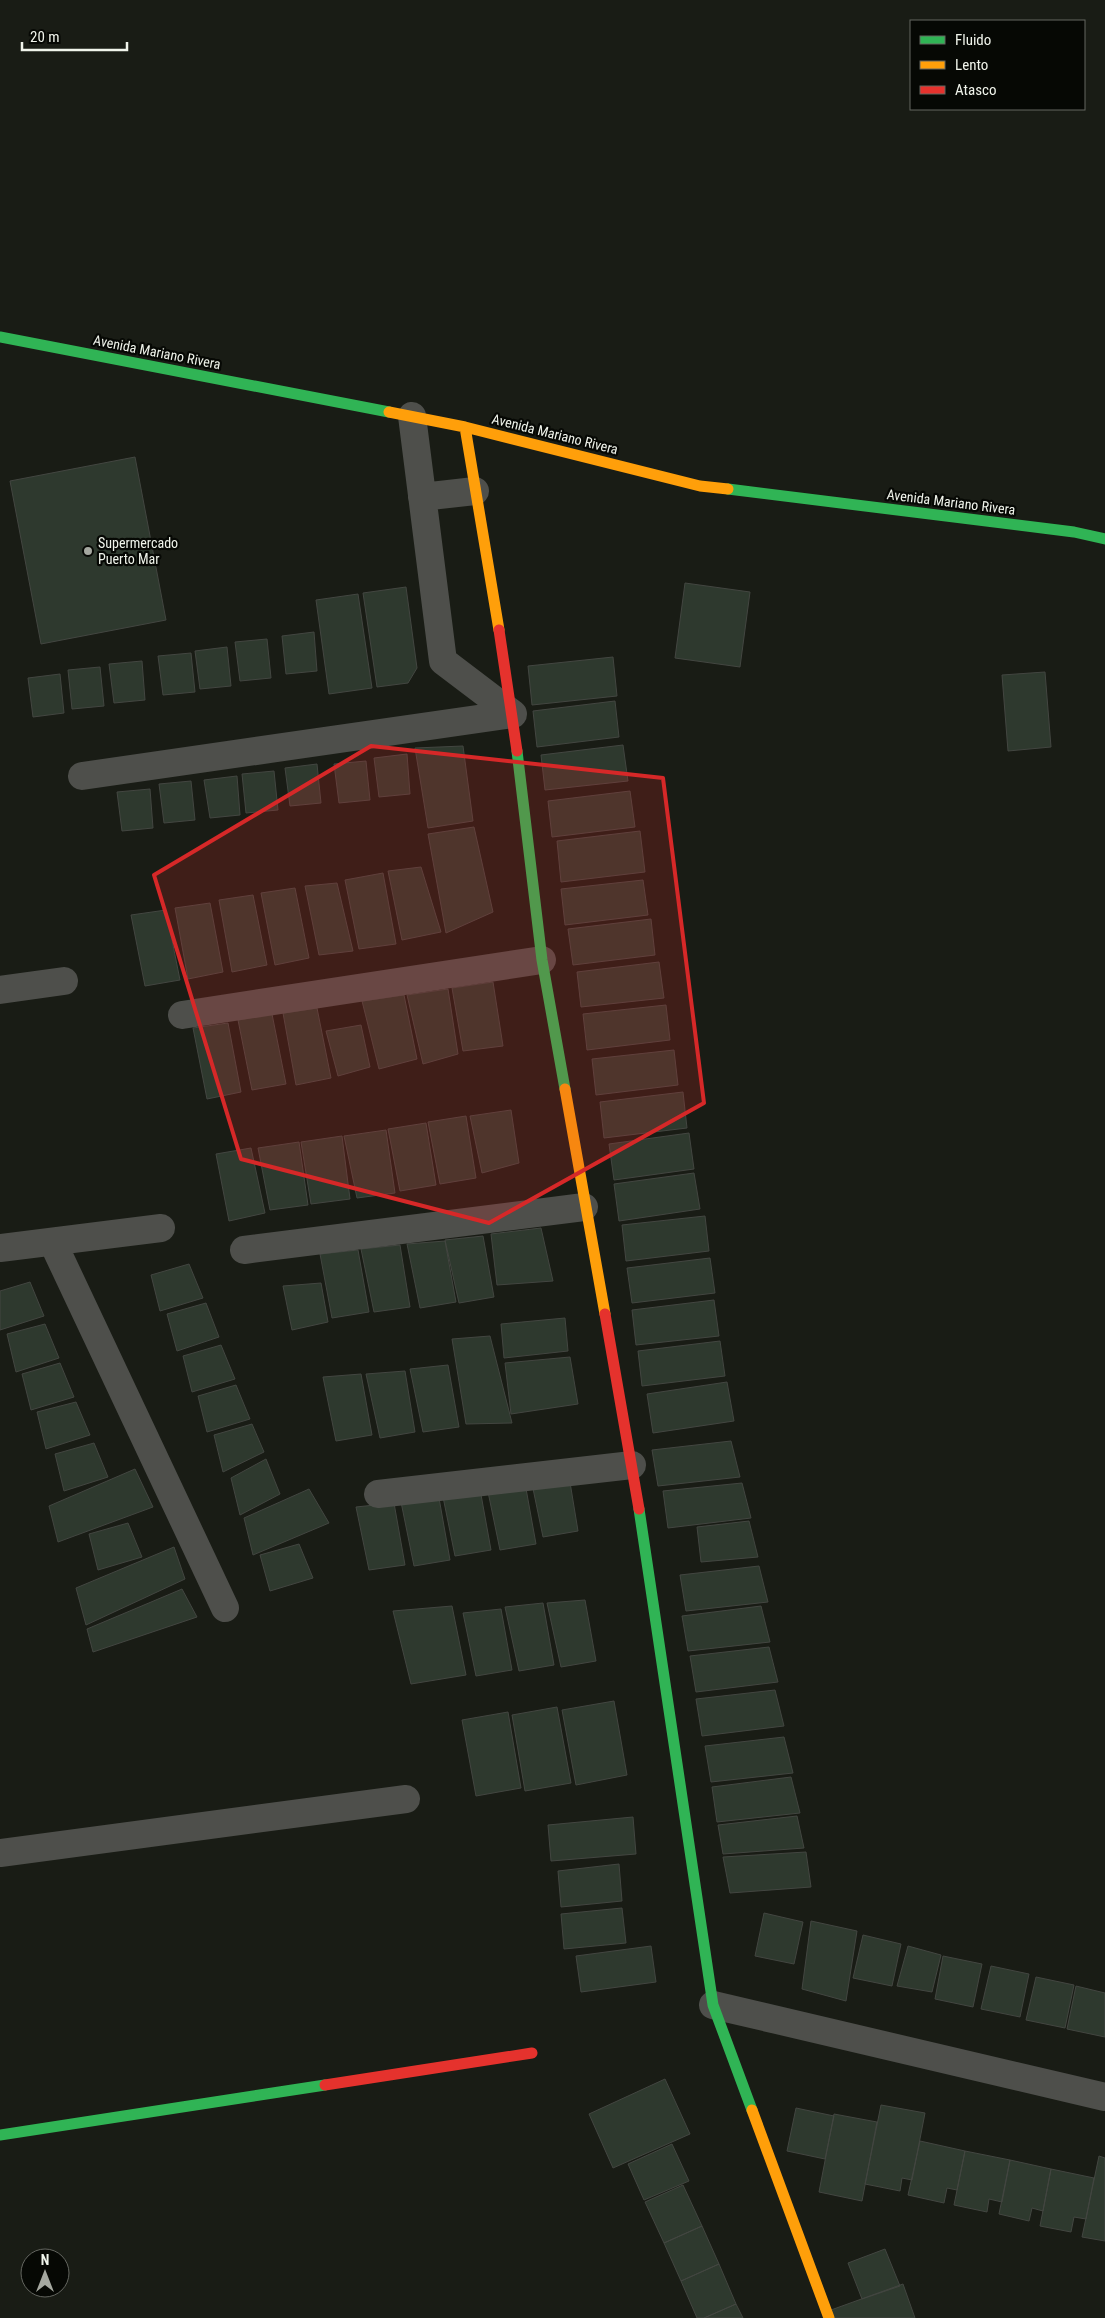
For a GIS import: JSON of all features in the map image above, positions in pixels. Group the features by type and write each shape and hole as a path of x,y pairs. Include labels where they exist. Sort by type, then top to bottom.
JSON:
{"street":[{"name":"Avenida Mariano Rivera","path":"0,337 465,427 700,486 1074,532 1105,539"},
{"path":"412,416 443,662 513,714"},
{"path":"465,427 513,714 542,960 584,1207 632,1465 713,2005 829,2318"},
{"path":"422,497 475,491"},
{"path":"82,776 513,714"},
{"path":"182,1015 542,960"},
{"path":"0,990 64,981"},
{"path":"244,1250 584,1207"},
{"path":"0,1248 53,1243 161,1228"},
{"path":"53,1243 225,1608"},
{"path":"378,1494 632,1465"},
{"path":"0,1853 406,1799"},
{"path":"713,2005 1105,2097"},
{"path":"0,2135 532,2053"}],"highlighted area":[{"path":"371,746 663,778 704,1103 489,1223 241,1159 154,875"}],"building":[{"name":"Supermercado Puerto Mar","path":"135,457 166,620 41,644 10,481"},
{"path":"685,583 750,592 740,667 675,658"},
{"path":"406,587 417,668 408,683 377,687 363,593"},
{"path":"358,594 372,688 329,694 316,600"},
{"path":"314,632 317,671 286,674 282,636"},
{"path":"267,639 271,678 240,681 235,642"},
{"path":"227,647 231,686 200,689 195,651"},
{"path":"191,653 195,692 163,695 158,656"},
{"path":"613,657 617,696 532,705 528,666"},
{"path":"142,661 145,700 114,703 109,664"},
{"path":"100,667 104,706 72,709 68,670"},
{"path":"1045,672 1051,747 1008,751 1002,675"},
{"path":"60,674 64,713 33,717 28,678"},
{"path":"615,701 619,737 537,747 533,711"},
{"path":"623,745 628,781 545,790 541,755"},
{"path":"463,746 473,821 428,828 415,748"},
{"path":"407,754 410,794 379,797 374,758"},
{"path":"366,761 370,800 339,803 334,764"},
{"path":"317,764 321,803 290,806 285,768"},
{"path":"274,771 278,810 246,813 242,774"},
{"path":"237,776 240,815 210,818 204,780"},
{"path":"191,781 195,820 164,823 159,784"},
{"path":"150,789 153,828 122,831 117,792"},
{"path":"630,791 635,827 552,837 548,801"},
{"path":"474,827 493,912 446,933 428,834"},
{"path":"640,831 645,872 561,882 557,841"},
{"path":"421,867 441,932 402,940 388,871"},
{"path":"383,873 396,944 359,949 345,880"},
{"path":"643,880 648,915 565,925 561,889"},
{"path":"337,883 353,951 319,955 305,886"},
{"path":"295,888 309,958 275,965 261,893"},
{"path":"253,895 267,965 232,972 219,900"},
{"path":"210,903 223,972 188,979 175,908"},
{"path":"166,910 180,980 145,986 131,915"},
{"path":"651,919 655,955 573,965 568,929"},
{"path":"659,962 664,998 581,1007 577,972"},
{"path":"493,982 503,1046 463,1051 452,988"},
{"path":"448,989 458,1054 423,1064 407,995"},
{"path":"404,995 417,1059 379,1069 362,1001"},
{"path":"666,1005 670,1040 587,1050 583,1014"},
{"path":"317,1008 331,1078 296,1085 283,1013"},
{"path":"272,1014 286,1084 252,1090 238,1020"},
{"path":"228,1023 241,1092 207,1099 193,1028"},
{"path":"361,1025 370,1067 338,1076 326,1031"},
{"path":"674,1050 678,1085 596,1095 592,1059"},
{"path":"683,1092 687,1128 604,1138 600,1102"},
{"path":"511,1110 519,1163 482,1173 470,1116"},
{"path":"466,1116 476,1178 440,1184 428,1122"},
{"path":"426,1123 436,1185 400,1191 388,1129"},
{"path":"386,1130 395,1193 357,1198 344,1136"},
{"path":"689,1133 694,1169 614,1180 609,1144"},
{"path":"342,1136 350,1199 311,1204 301,1142"},
{"path":"299,1142 308,1205 270,1210 258,1148"},
{"path":"251,1148 265,1213 229,1221 216,1154"},
{"path":"694,1173 700,1209 619,1221 614,1184"},
{"path":"705,1216 709,1251 626,1261 622,1225"},
{"path":"541,1228 553,1281 497,1285 491,1234"},
{"path":"483,1236 494,1297 459,1303 445,1240"},
{"path":"445,1241 456,1302 420,1308 407,1244"},
{"path":"400,1245 410,1307 374,1312 361,1249"},
{"path":"358,1250 369,1312 332,1318 320,1254"},
{"path":"710,1258 715,1293 632,1303 627,1268"},
{"path":"189,1264 203,1298 160,1311 151,1275"},
{"path":"30,1282 44,1316 0,1330 0,1291"},
{"path":"321,1283 328,1322 292,1330 283,1286"},
{"path":"714,1300 719,1336 636,1345 632,1310"},
{"path":"206,1303 219,1337 177,1351 167,1314"},
{"path":"565,1318 568,1351 504,1358 501,1324"},
{"path":"45,1324 59,1358 16,1372 7,1334"},
{"path":"490,1336 512,1423 466,1424 452,1339"},
{"path":"720,1341 725,1376 642,1386 638,1351"},
{"path":"221,1345 235,1379 192,1392 183,1356"},
{"path":"570,1357 578,1404 511,1414 505,1363"},
{"path":"60,1363 74,1397 31,1410 22,1374"},
{"path":"448,1365 459,1427 423,1432 410,1369"},
{"path":"405,1371 415,1432 380,1438 366,1374"},
{"path":"361,1374 372,1435 336,1441 323,1377"},
{"path":"727,1382 734,1421 653,1433 647,1394"},
{"path":"236,1385 250,1419 207,1432 198,1396"},
{"path":"76,1402 90,1435 46,1449 37,1412"},
{"path":"252,1424 264,1452 223,1472 214,1435"},
{"path":"731,1441 740,1477 658,1486 652,1450"},
{"path":"94,1443 108,1477 64,1491 55,1454"},
{"path":"266,1459 280,1494 240,1515 231,1478"},
{"path":"135,1469 153,1507 58,1542 49,1506"},
{"path":"568,1470 578,1531 543,1537 530,1474"},
{"path":"525,1483 536,1544 500,1550 487,1487"},
{"path":"742,1483 751,1518 668,1528 663,1491"},
{"path":"309,1489 329,1523 253,1555 244,1518"},
{"path":"480,1489 491,1550 455,1556 442,1492"},
{"path":"439,1498 450,1560 414,1566 401,1502"},
{"path":"394,1503 405,1565 369,1570 356,1507"},
{"path":"749,1521 758,1557 701,1562 697,1527"},
{"path":"128,1523 142,1557 98,1570 89,1534"},
{"path":"299,1544 313,1578 270,1591 260,1555"},
{"path":"174,1547 185,1579 86,1625 76,1588"},
{"path":"759,1566 768,1602 686,1611 680,1575"},
{"path":"182,1589 197,1617 93,1652 87,1629"},
{"path":"585,1600 596,1661 561,1667 547,1603"},
{"path":"543,1603 554,1665 519,1671 505,1607"},
{"path":"452,1606 466,1675 411,1684 393,1611"},
{"path":"761,1606 770,1642 688,1651 682,1616"},
{"path":"501,1609 512,1670 476,1676 463,1613"},
{"path":"769,1647 778,1682 696,1692 690,1656"},
{"path":"775,1690 784,1726 702,1736 696,1699"},
{"path":"614,1701 627,1775 576,1785 562,1710"},
{"path":"557,1707 571,1783 525,1791 512,1715"},
{"path":"508,1712 521,1788 476,1796 462,1720"},
{"path":"784,1737 793,1773 711,1782 705,1746"},
{"path":"791,1777 800,1813 717,1822 712,1787"},
{"path":"797,1816 804,1848 723,1854 718,1825"},
{"path":"633,1817 636,1854 551,1861 548,1825"},
{"path":"806,1852 811,1887 730,1893 723,1857"},
{"path":"619,1864 622,1901 561,1907 558,1871"},
{"path":"622,1908 626,1943 564,1949 561,1914"},
{"path":"764,1913 803,1922 794,1964 755,1956"},
{"path":"811,1921 857,1931 846,2001 802,1989"},
{"path":"863,1935 901,1944 892,1986 853,1978"},
{"path":"651,1946 656,1982 581,1992 576,1956"},
{"path":"908,1946 941,1955 932,1992 897,1986"},
{"path":"943,1956 982,1964 973,2007 935,1999"},
{"path":"991,1966 1029,1974 1020,2017 981,2009"},
{"path":"1036,1977 1074,1985 1065,2028 1026,2020"},
{"path":"1076,1986 1105,1993 1105,2037 1067,2029"},
{"path":"665,2079 690,2134 613,2168 589,2114"},
{"path":"881,2105 925,2113 912,2180 902,2178 900,2191 865,2184"},
{"path":"796,2108 834,2116 825,2159 787,2151"},
{"path":"834,2114 877,2122 862,2201 819,2192"},
{"path":"920,2141 965,2151 957,2190 947,2188 944,2203 908,2195"},
{"path":"672,2144 689,2181 644,2200 628,2164"},
{"path":"965,2151 1010,2160 1002,2202 989,2199 987,2212 954,2205"},
{"path":"1099,2156 1105,2158 1105,2241 1082,2237"},
{"path":"1010,2160 1051,2169 1043,2211 1032,2208 1029,2221 999,2214"},
{"path":"1051,2169 1094,2178 1086,2219 1074,2217 1071,2232 1040,2226"},
{"path":"683,2185 702,2226 664,2243 645,2202"},
{"path":"702,2226 719,2264 681,2281 664,2243"},
{"path":"885,2249 900,2286 862,2299 848,2263"},
{"path":"719,2264 736,2304 704,2318 697,2318 681,2281"},
{"path":"903,2284 915,2318 834,2318 831,2310"},
{"path":"736,2304 743,2318 704,2318"}],"traffic: fast":[{"path":"0,337 389,412"},
{"path":"728,489 1074,532 1105,539"},
{"path":"517,751 542,960 565,1089"},
{"path":"639,1509 713,2005 752,2110"},
{"path":"0,2135 325,2085"}],"traffic: slow":[{"path":"389,412 465,427 700,486 728,489"},
{"path":"465,427 499,630"},
{"path":"565,1089 605,1314"},
{"path":"752,2110 829,2318"}],"traffic: jam":[{"path":"499,630 517,751"},
{"path":"605,1314 639,1509"},
{"path":"325,2085 532,2053"}],"place":[{"name":"Supermercado Puerto Mar","path":"88,551"}]}
